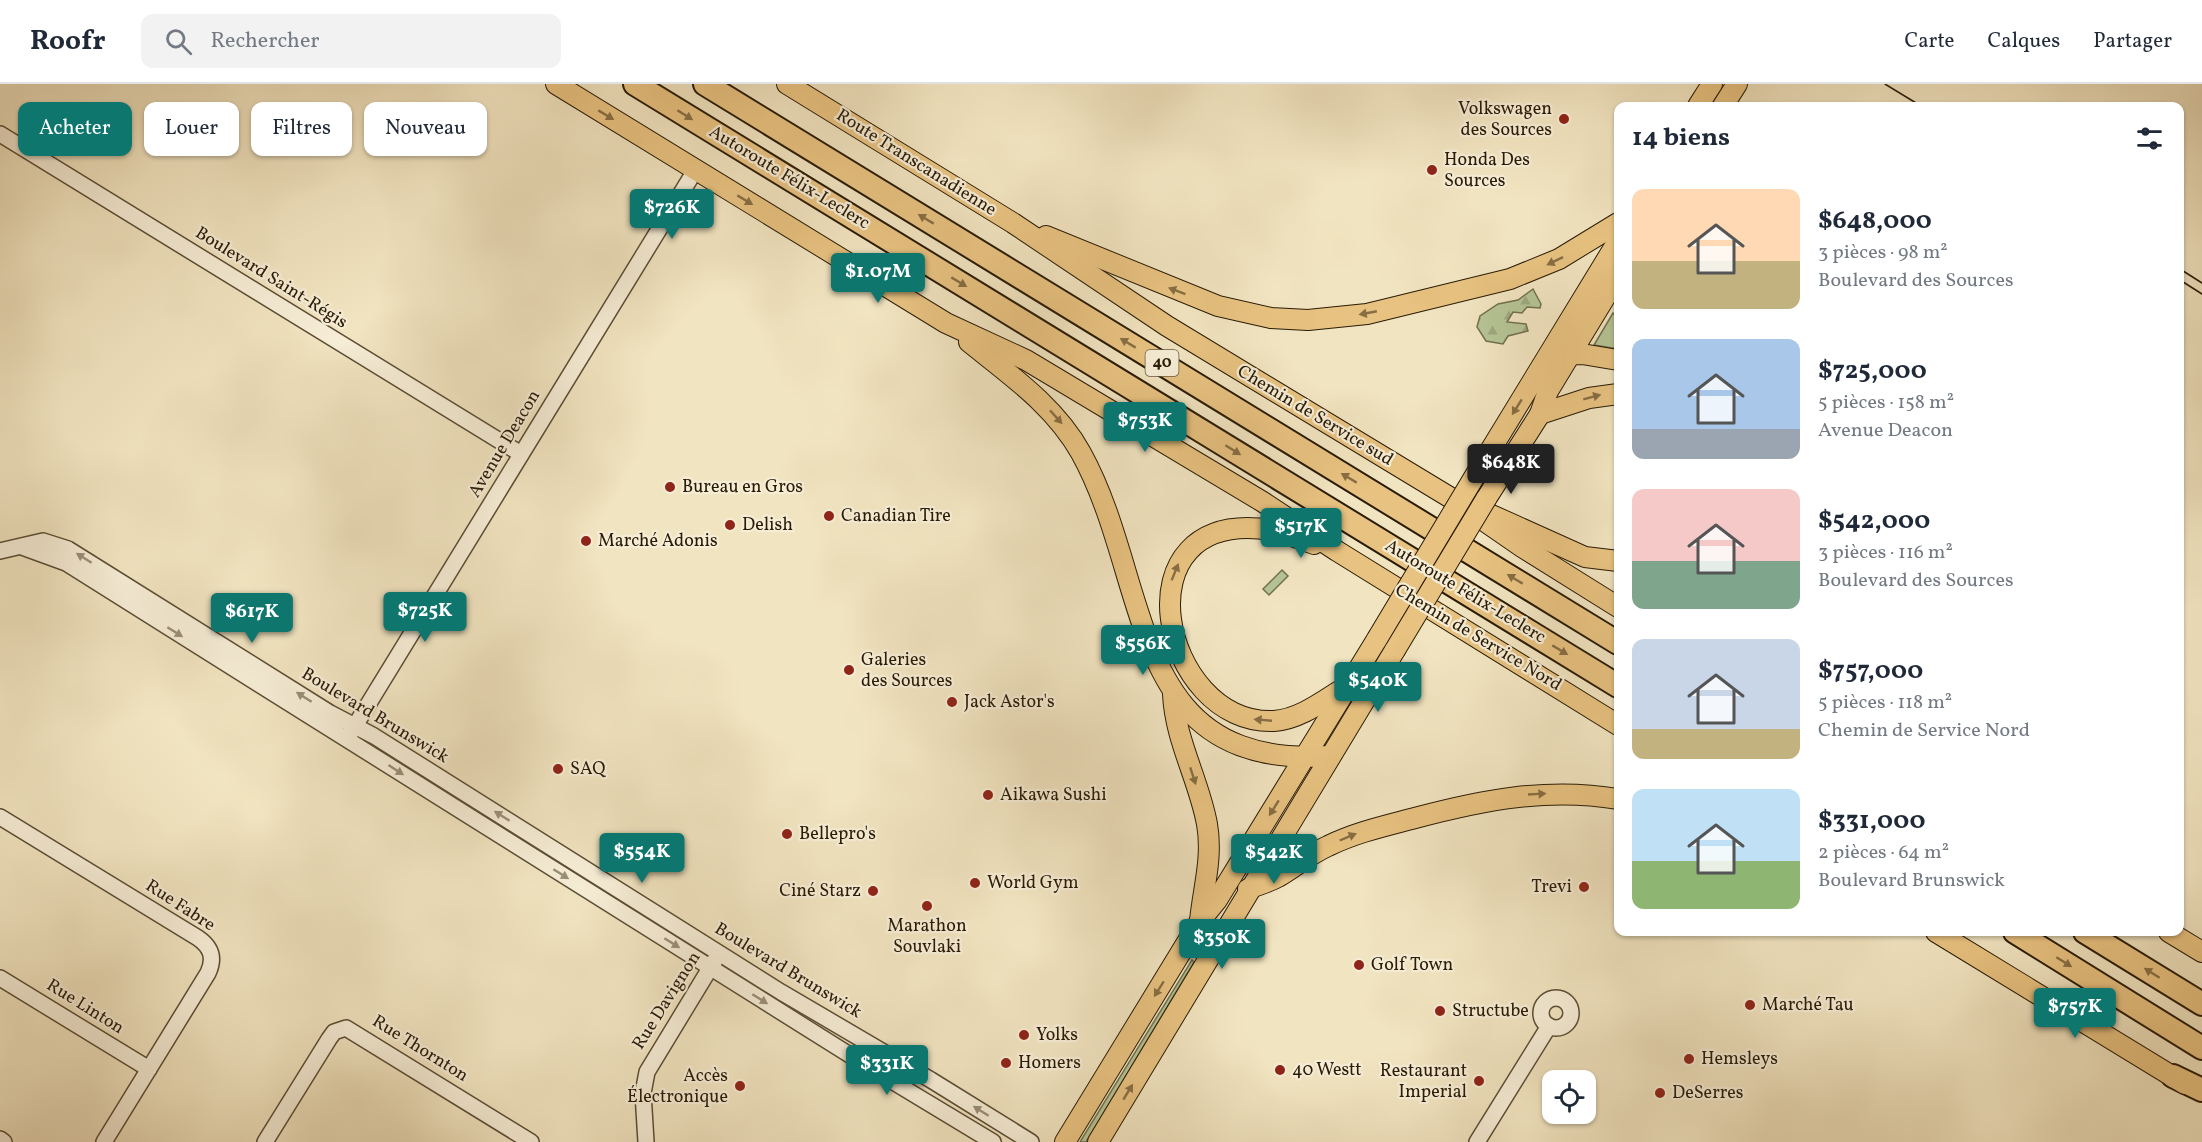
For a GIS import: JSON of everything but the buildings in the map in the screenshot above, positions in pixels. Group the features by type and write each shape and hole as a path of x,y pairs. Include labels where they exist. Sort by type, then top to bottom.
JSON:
{"highway":[{"name":"Autoroute Félix-Leclerc","path":"635,84 1614,684"},
{"name":"Autoroute Félix-Leclerc","path":"705,84 1614,641"},
{"path":"2021,936 2202,1048"},
{"path":"2092,936 2202,1004"},
{"path":"2173,1076 2202,1090"}],"main road":[{"path":"556,84 946,323 1026,360 1283,514 1337,551"},
{"name":"Route Transcanadienne","path":"787,84 1013,223"},
{"path":"1726,102 1737,84"},
{"path":"1700,102 1707,86"},
{"path":"1013,223 1218,306 1271,318 1308,320 1367,314 1510,279 1558,260 1614,225"},
{"name":"Chemin de Service sud","path":"1013,223 1167,327 1451,498 1522,547 1614,604"},
{"path":"1065,1142 1200,921 1217,900 1614,248"},
{"path":"1098,1142 1248,889 1540,414 1548,391 1571,354 1613,301"},
{"path":"946,323 1041,400 1074,441 1099,493 1154,653 1173,694 1197,720 1225,740 1266,754 1304,758 1330,756"},
{"path":"1547,357 1571,354 1614,359"},
{"path":"1540,414 1589,398 1614,395"},
{"path":"1451,498 1531,531 1585,557 1614,561"},
{"path":"1337,551 1268,530 1228,530 1215,533 1196,543 1180,559 1171,580 1169,607 1175,638 1187,667 1215,699 1237,714 1266,721 1290,718 1347,687"},
{"name":"Chemin de Service Nord","path":"1337,551 1614,723"},
{"path":"1173,694 1174,721 1204,811 1209,837 1209,862 1200,921"},
{"path":"1248,889 1279,877 1313,854 1352,836 1438,812 1509,796 1580,794 1614,798"},
{"path":"1943,936 2202,1095"},
{"path":"2176,936 2202,952"}],"street":[{"name":"Boulevard Saint-Régis","path":"0,134 521,454"},
{"name":"Avenue Deacon","path":"351,733 696,169"},
{"name":"Boulevard Brunswick","path":"0,551 22,547 61,560 1031,1142"},
{"name":"Boulevard Brunswick","path":"351,733 710,968 993,1142"},
{"name":"Rue Fabre","path":"0,817 198,938 210,950 212,962 208,973 104,1142"},
{"name":"Rue Davignon","path":"646,1142 643,1093 647,1072 719,953"},
{"name":"Rue Linton","path":"0,978 148,1069"},
{"path":"1477,1142 1549,1026"},
{"name":"Rue Thornton","path":"266,1142 329,1039 334,1032 346,1028 531,1142"},
{"path":"0,1139 4,1142"}],"green space":[{"path":"1533,289 1541,304 1540,308 1527,307 1522,313 1513,312 1507,322 1526,324 1528,331 1508,336 1503,344 1486,341 1477,327 1480,316 1498,304 1518,300"},
{"path":"1613,313 1614,348 1594,345"},
{"path":"1282,570 1288,576 1269,595 1263,589"},
{"path":"1192,960 1194,962 1086,1142 1080,1142"}],"tram line":[{"path":"1885,84 1914,102"},
{"path":"2184,272 2202,283"},
{"path":"2184,283 2202,294"}],"place":[{"name":"Volkswagen des Sources","path":"1564,119"},
{"name":"Honda Des Sources","path":"1432,170"},
{"name":"Bureau en Gros","path":"670,487"},
{"name":"Canadian Tire","path":"829,516"},
{"name":"Delish","path":"730,525"},
{"name":"Marché Adonis","path":"586,541"},
{"name":"Galeries des Sources","path":"849,670"},
{"name":"Jack Astor's","path":"952,702"},
{"name":"SAQ","path":"558,769"},
{"name":"Aikawa Sushi","path":"988,795"},
{"name":"Bellepro's","path":"787,834"},
{"name":"World Gym","path":"975,883"},
{"name":"Trevi","path":"1584,887"},
{"name":"Ciné Starz","path":"873,891"},
{"name":"Marathon Souvlaki","path":"927,906"},
{"name":"Golf Town","path":"1359,965"},
{"name":"Marché Tau","path":"1750,1005"},
{"name":"Structube","path":"1440,1011"},
{"name":"Yolks","path":"1024,1035"},
{"name":"Hemsleys","path":"1689,1059"},
{"name":"Homers","path":"1006,1063"},
{"name":"40 Westt","path":"1280,1070"},
{"name":"Restaurant Imperial","path":"1479,1081"},
{"name":"Accès Électronique","path":"740,1086"},
{"name":"DeSerres","path":"1660,1093"}]}
